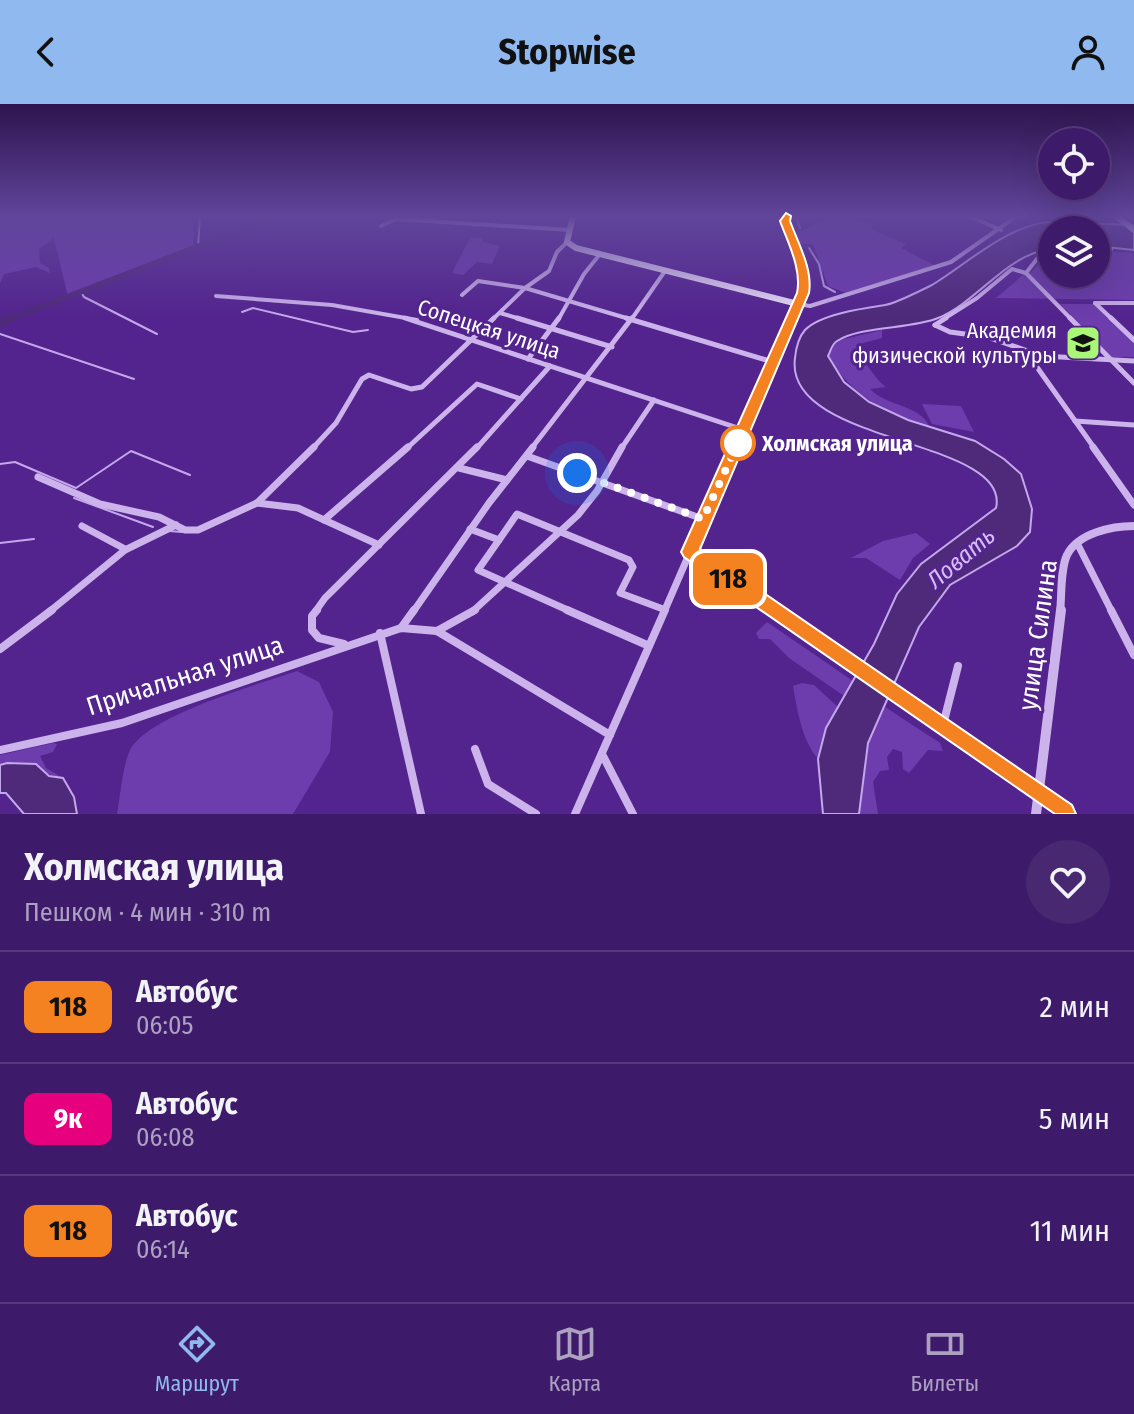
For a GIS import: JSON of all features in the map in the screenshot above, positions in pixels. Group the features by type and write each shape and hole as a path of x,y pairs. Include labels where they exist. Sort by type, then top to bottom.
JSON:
{"main road":[{"path":"587,249 798,304"},
{"path":"795,249 805,284 690,552 1064,814"}],"street":[{"path":"38,477 100,504 159,517 198,530 257,503 317,446 352,400 362,379 369,375 411,389 422,387 525,288 549,271 560,249"},
{"path":"798,304 810,306 927,271 951,262 971,249"},
{"path":"528,359 553,329 600,254"},
{"path":"1026,273 1038,258"},
{"path":"1134,361 1112,360 1042,356 987,337 950,332 935,325 977,298 1012,269 1026,273 1112,360 1134,383"},
{"path":"404,628 470,529 612,347 665,271"},
{"path":"462,295 478,281 525,288 773,362"},
{"name":"Сопецкая улица","path":"216,296 235,295 359,310 421,321 472,341 744,430"},
{"path":"1134,303 1095,303 1134,340"},
{"path":"500,313 612,347"},
{"path":"1027,353 1134,505"},
{"path":"344,644 319,638 312,630 312,616 325,598 459,468 550,366"},
{"path":"324,520 374,479 477,384 521,399"},
{"path":"610,735 437,631 480,607 561,532 603,482 654,400"},
{"path":"1075,421 1134,425"},
{"path":"527,456 703,519"},
{"path":"459,468 507,480"},
{"path":"257,503 298,508 379,545"},
{"path":"647,645 478,570 517,514 629,560 633,567 620,593 663,609"},
{"path":"0,649 125,549 176,525"},
{"path":"82,526 125,549"},
{"name":"улица Силина","path":"1036,814 1067,556 1077,543 1105,529 1134,526"},
{"path":"470,529 499,540"},
{"path":"1077,543 1134,655"},
{"path":"575,814 690,552"},
{"name":"Причальная улица","path":"0,750 122,723 380,633 404,628 437,631"},
{"path":"380,633 421,814"},
{"path":"947,731 944,721 958,666"},
{"path":"475,749 488,784 536,814"},
{"path":"602,754 633,814"}],"shaded area":[{"path":"0,249 39,249 40,263 49,268 50,273 36,267 4,274 0,283"},
{"path":"57,249 189,249 68,297"},
{"path":"464,249 499,249 492,264 477,262 463,275 452,273"},
{"path":"815,249 903,249 936,266 846,293 828,286"},
{"path":"1110,251 1134,253 1134,300 996,298 1024,274 1030,273 1038,265 1038,288 1110,288"},
{"path":"1060,304 1094,304 1134,342 1134,357 1112,357"},
{"path":"882,330 882,338 860,344 854,352 886,387 870,389 918,414 929,426 871,402 849,383 828,356 836,341"},
{"path":"922,404 961,406 974,432 932,424"},
{"path":"916,533 930,544 913,558 900,580 866,558 851,558 883,541"},
{"path":"767,622 853,681 844,696 789,658 770,639 759,639 756,633"},
{"path":"297,671 319,682 333,712 330,752 293,814 117,814 128,754 143,735 183,712"},
{"path":"802,683 814,685 838,707 826,728 818,759 804,734 796,705 793,686"},
{"path":"885,707 940,743 943,751 928,750 909,773 903,769 902,752 893,749 887,757 889,770 880,771 873,782 878,814 859,814 868,743"},
{"path":"57,744 53,752 40,756 46,768 63,778 7,763 0,765 0,755"}],"water":[{"name":"Ловать","path":"984,249 1038,249 1007,268 967,301 938,318 847,336 835,342 828,356 844,382 869,402 908,420 975,441 1004,459 1021,474 1032,509 1030,532 1017,546 950,585 919,627 868,743 859,814 823,814 818,759 826,728 874,644 897,594 921,564 996,508 991,485 970,467 858,425 824,408 801,387 795,358 805,330 812,324 843,313 900,300 932,285"},
{"path":"36,764 49,776 63,778 74,797 77,814 24,814 6,793 0,793 0,765"}],"waterway":[{"path":"10,319 192,249"},
{"path":"810,249 819,264 824,286 835,292"},
{"path":"81,292 84,297 157,334"},
{"path":"242,312 253,308 353,332 368,330"},
{"path":"0,323 10,319"},
{"path":"0,334 134,379"},
{"path":"0,464 15,462 76,488 131,451 190,475"},
{"path":"74,498 153,527"},
{"path":"169,531 182,532"},
{"path":"0,543 34,539"}],"bus line":[{"name":"118","path":"795,249 805,284 803,293 690,552 1064,814"}],"place":[{"name":"Aкадемия физической культуры","path":"1083,343"},
{"name":"Холмская улица","path":"738,443"}],"route":[{"path":"577,473 703,519 738,443"}]}
